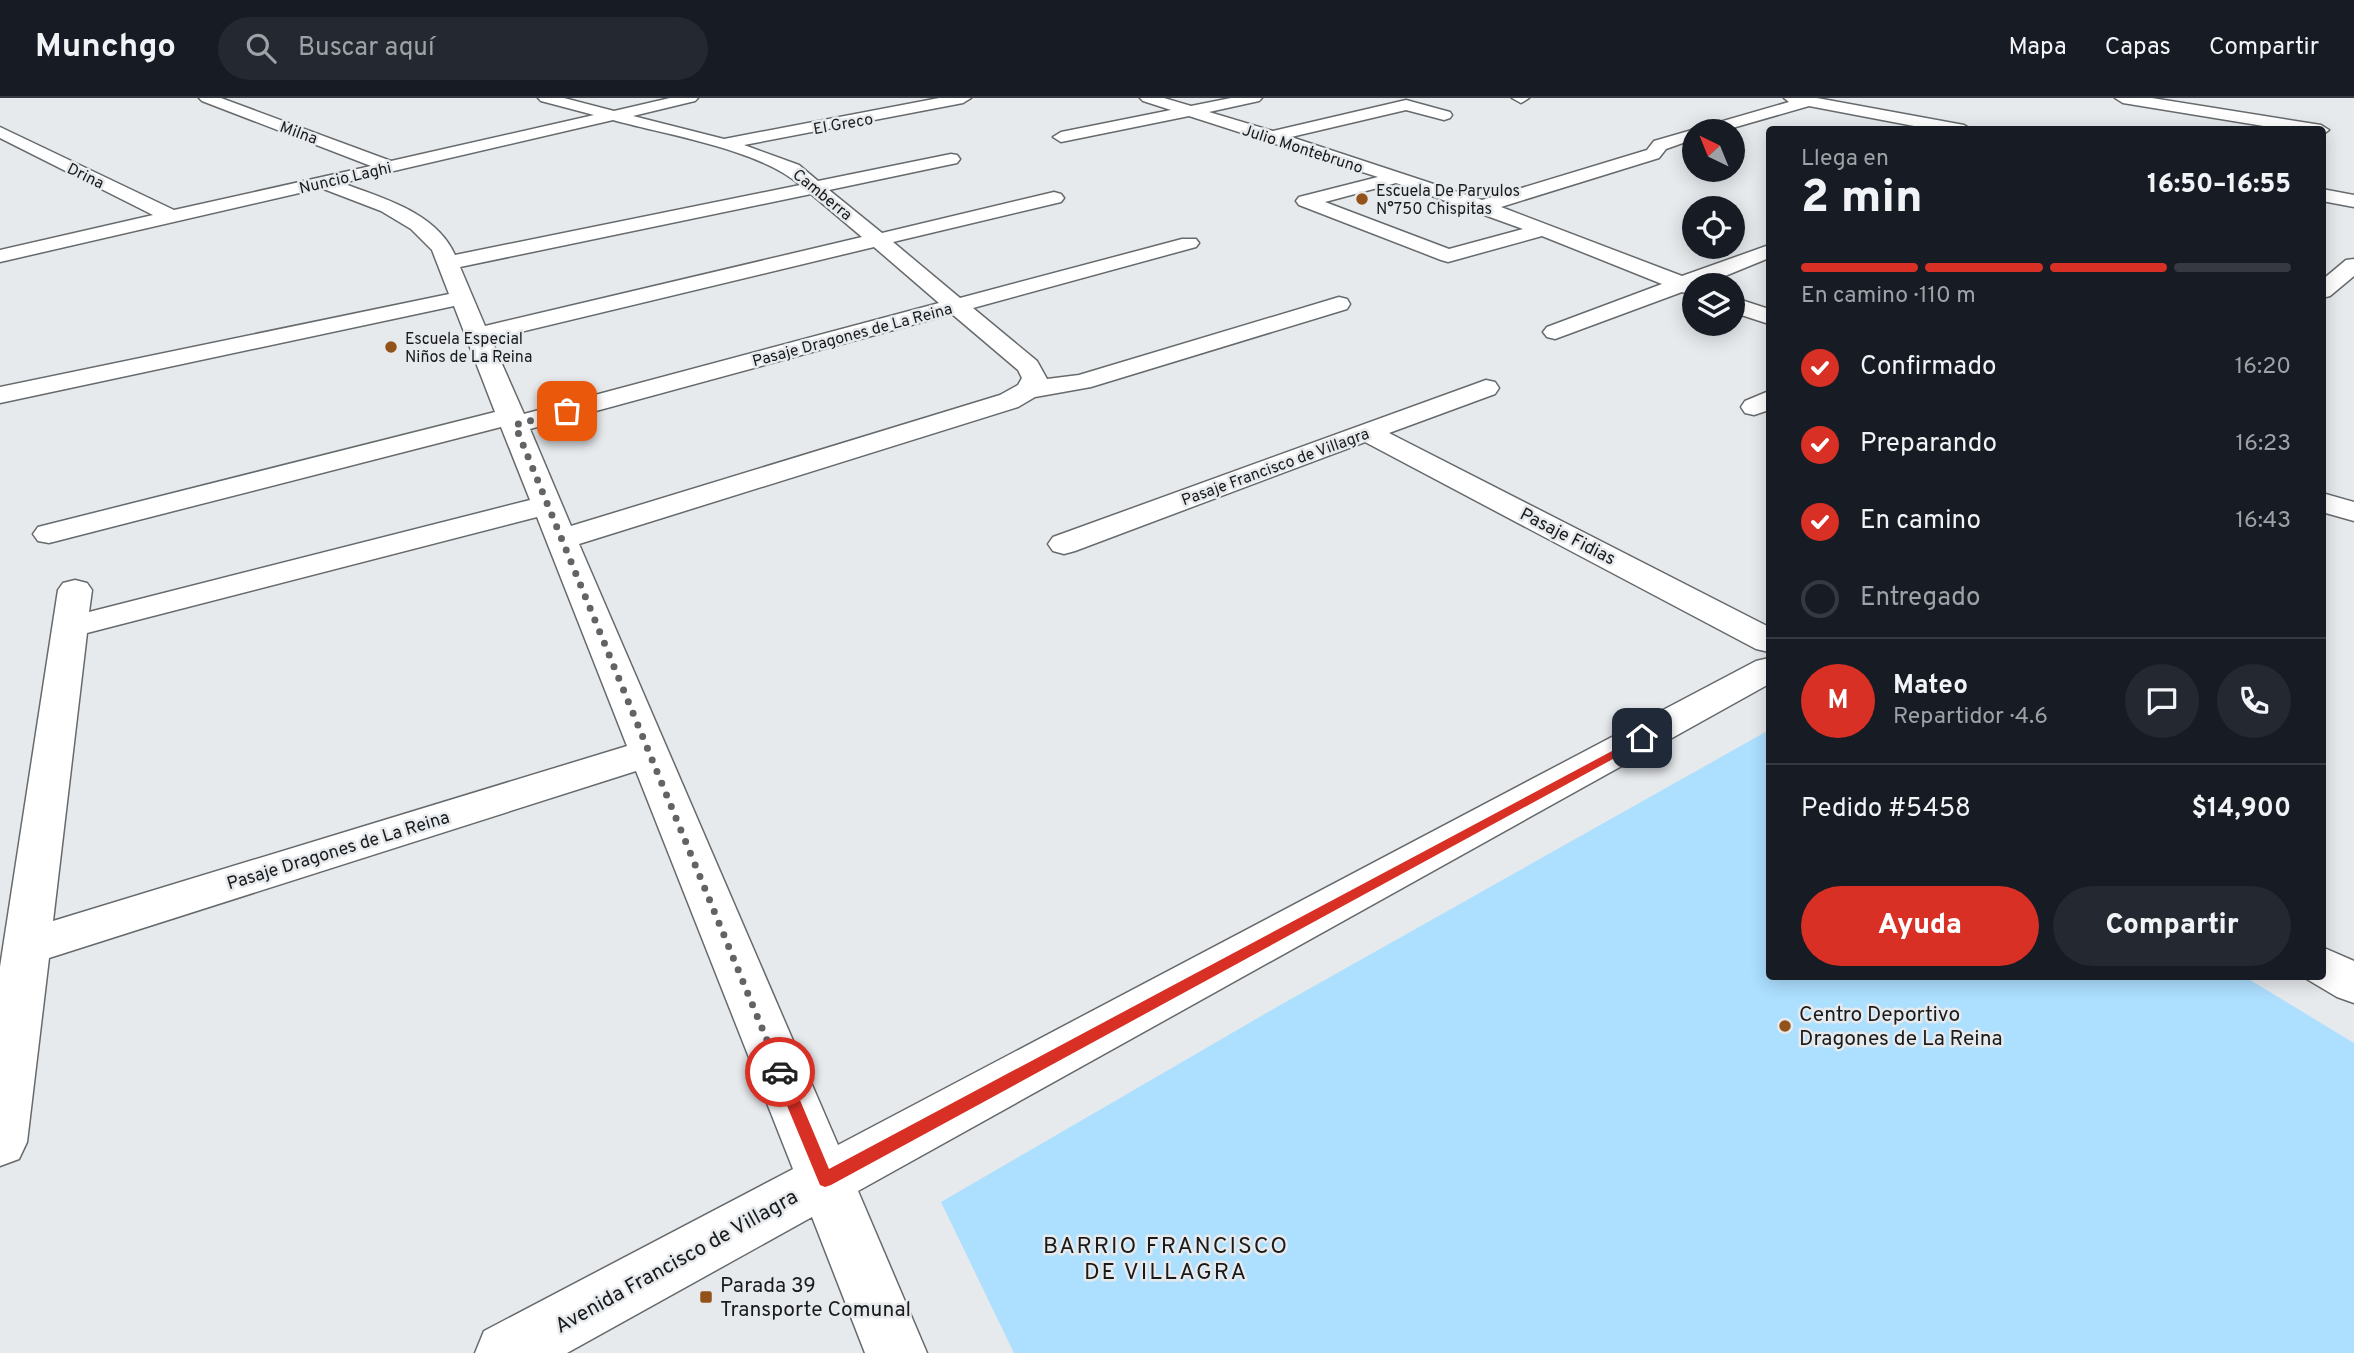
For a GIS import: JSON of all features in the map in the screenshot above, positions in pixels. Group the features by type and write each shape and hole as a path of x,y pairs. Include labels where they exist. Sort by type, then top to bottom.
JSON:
{"street":[{"name":"Milna","path":"207,98 390,167"},
{"name":"Camberra","path":"546,98 723,144 781,163 817,187 1033,372 1035,378 1028,390"},
{"name":"Nuncio Laghi","path":"0,256 690,98"},
{"name":"El Greco","path":"723,144 963,98"},
{"name":"Julio Montebruno","path":"1148,98 1544,229 1616,255 1682,283"},
{"path":"1060,137 1254,98"},
{"path":"1792,98 1943,126"},
{"path":"2123,98 2300,126"},
{"path":"1745,119 1809,101"},
{"path":"1270,137 1406,106 1444,116"},
{"path":"1337,122 1376,133"},
{"name":"Drina","path":"0,132 172,217"},
{"path":"1480,207 1653,154 1660,145 1682,138"},
{"path":"448,263 951,159"},
{"path":"1395,178 1306,201 1448,256 1544,229"},
{"path":"323,182 412,219 436,239 448,263 896,1353"},
{"path":"2326,196 2354,201"},
{"path":"477,335 1054,198"},
{"name":"Pasaje Dragones de La Reina","path":"49,534 513,421 1189,243"},
{"path":"1718,273 1766,252"},
{"path":"2330,261 2354,265"},
{"path":"2326,288 2354,265"},
{"path":"1555,332 1682,288"},
{"path":"0,396 462,298"},
{"path":"561,539 995,406 1028,390 1082,383 1339,304"},
{"path":"1745,309 1766,316"},
{"name":"Pasaje Francisco de Villagra","path":"1064,544 1486,388"},
{"name":"Pasaje Fidias","path":"1366,432 1766,639"},
{"path":"2326,503 2354,512"},
{"path":"0,1142 73,609 548,505"},
{"name":"Avenida Francisco de Villagra","path":"506,1353 1766,671"},
{"name":"Pasaje Dragones de La Reina","path":"27,947 649,753"},
{"path":"2326,967 2354,984"}],"shaded area":[{"name":"Centro Deportivo Dragones de La Reina","path":"1766,732 1766,980 2250,980 2354,1043 2354,1353 1014,1353 941,1202 1275,1008"}],"way so far":[{"path":"567,411 515,425 780,1072"}],"place":[{"name":"Escuela De Parvulos N°750 Chispitas","path":"1362,199"},
{"name":"Escuela Especial Niños de La Reina","path":"391,347"},
{"name":"Centro Deportivo Dragones de La Reina","path":"1785,1026"},
{"name":"Parada 39 Transporte Comunal","path":"706,1297"}],"district":[{"name":"BARRIO FRANCISCO DE VILLAGRA","path":"1166,1258"}],"route":[{"path":"780,1072 825,1179 1642,738"}]}
